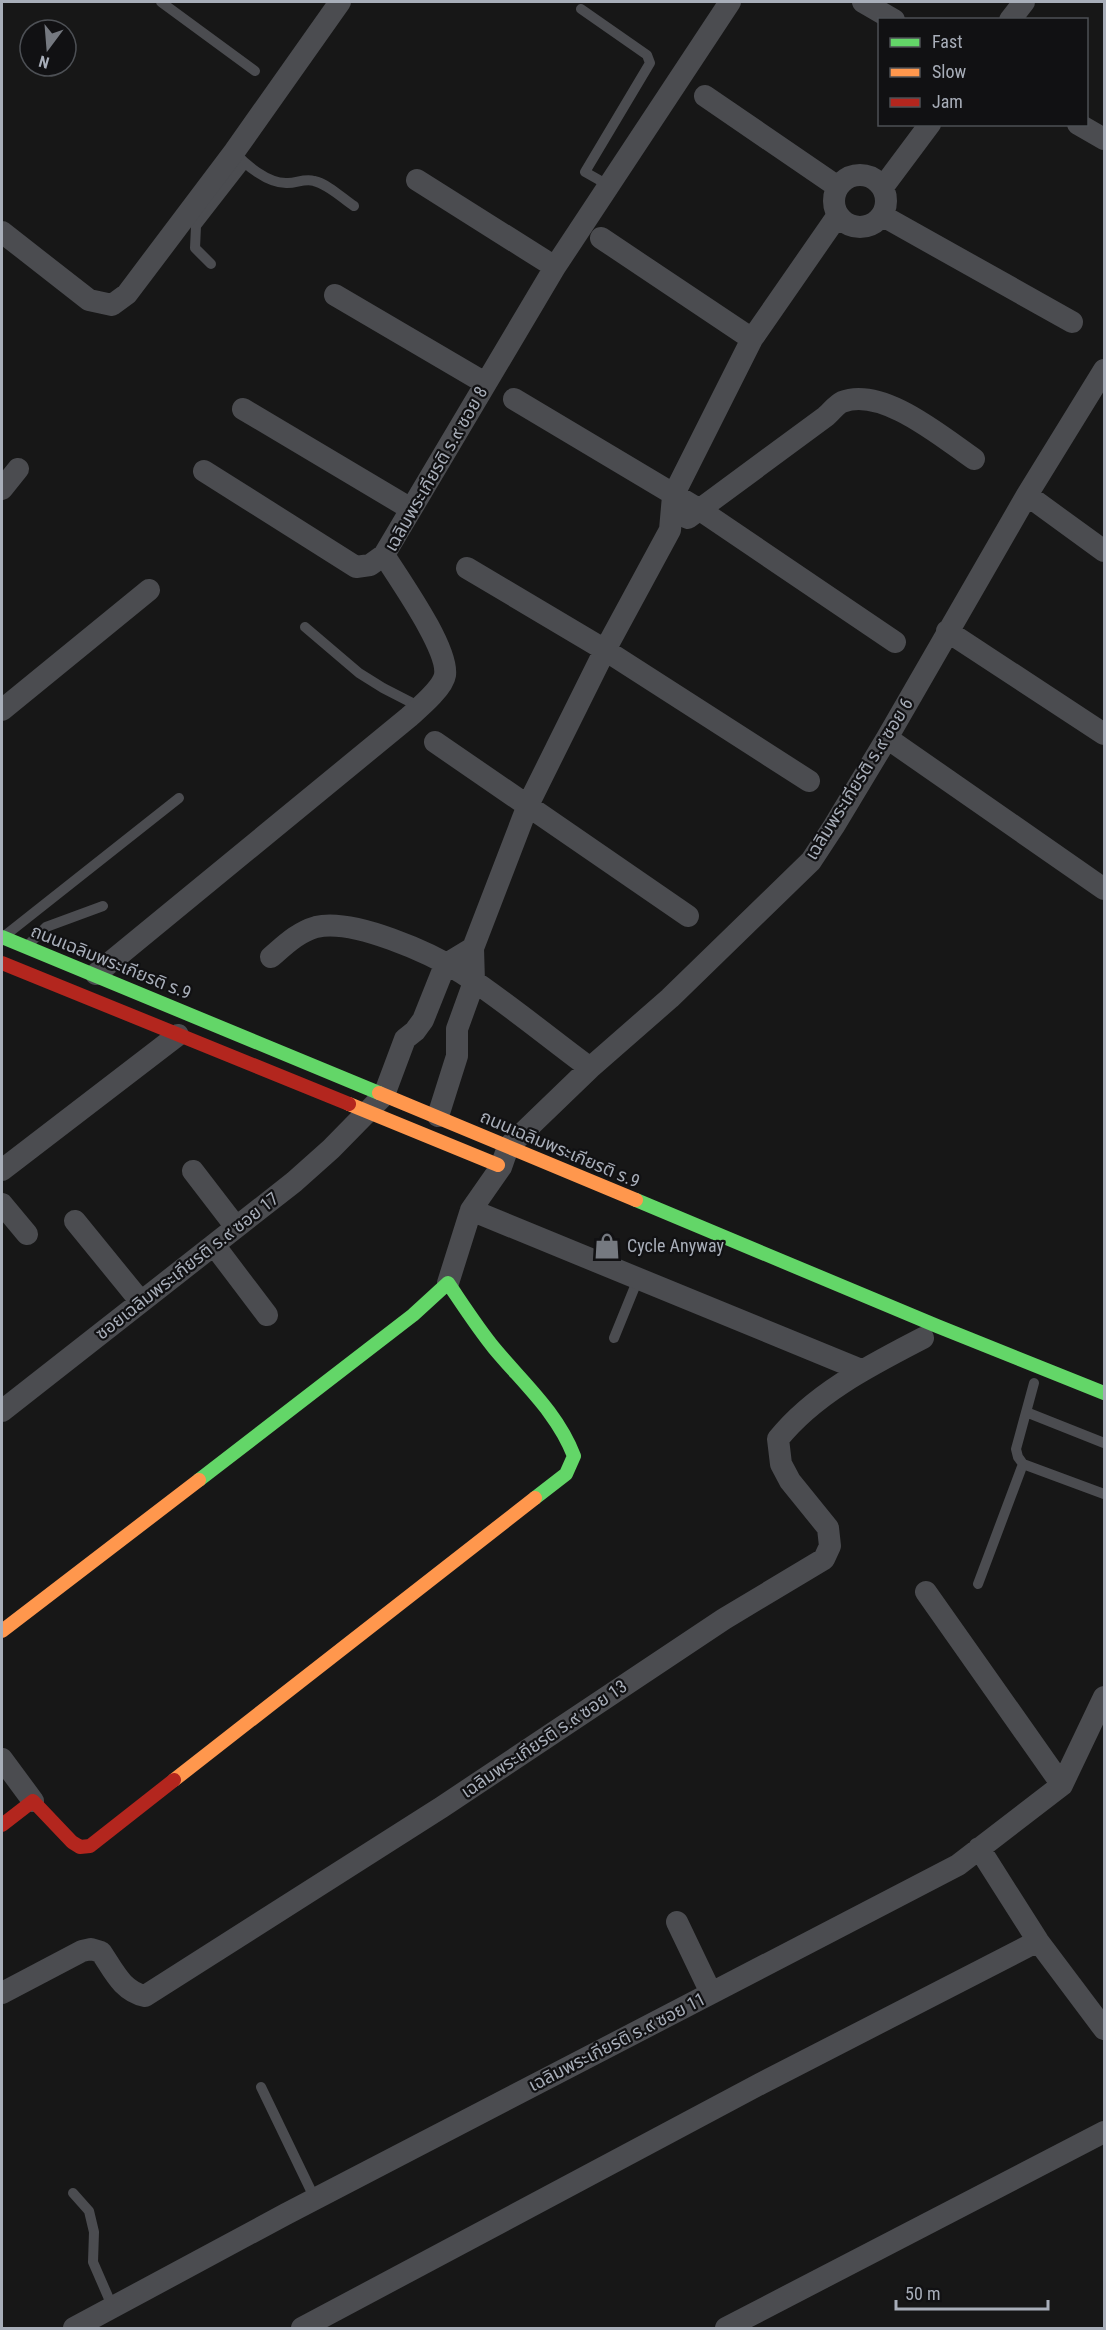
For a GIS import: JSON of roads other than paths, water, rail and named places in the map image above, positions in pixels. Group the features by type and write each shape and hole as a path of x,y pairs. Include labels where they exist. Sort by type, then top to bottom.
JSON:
{"main road":[{"name":"ถนนเฉลิมพระเกียรติ ร.9","path":"2,937 438,1116 507,1162"},
{"name":"ถนนเฉลิมพระเกียรติ ร.9","path":"2,963 366,1112 507,1162 1104,1393"},
{"path":"2,1631 413,1315 448,1283 493,1346 552,1416 568,1438 574,1456 566,1474 90,1846 80,1847 72,1842 33,1801 2,1825"},
{"path":"901,1329 930,1341"},
{"path":"1033,1383 1040,1367"}],"street":[{"path":"2,232 89,300 112,305 127,294 239,158 340,2"},
{"name":"เฉลิมพระเกียรติ ร.๙ ซอย 8","path":"96,974 302,807 420,707 445,676 444,660 435,639 384,555 555,267 730,2"},
{"path":"863,2 891,18"},
{"path":"1012,18 1024,2"},
{"path":"705,96 838,187"},
{"path":"883,187 929,126"},
{"path":"1081,126 1104,139"},
{"path":"860,174 874,178 883,187 887,201 883,216 873,224 860,227 848,224 838,215 834,201 838,187 847,177 860,174"},
{"path":"417,180 555,267"},
{"path":"438,1116 457,1056 457,1029 474,982 473,948 528,804 605,650 670,530 673,496 752,339 838,215"},
{"path":"883,216 1072,322"},
{"path":"601,238 752,339"},
{"path":"335,295 485,383"},
{"name":"เฉลิมพระเกียรติ ร.๙ ซอย 6","path":"448,1283 471,1210 507,1162 590,1068 670,998 811,861 887,738 1027,495 1103,378"},
{"path":"670,530 825,417 841,402 865,398 895,406 974,459"},
{"path":"514,399 673,496 700,510 895,642"},
{"path":"243,409 411,509"},
{"path":"2,489 18,470"},
{"path":"204,471 356,567 370,565 384,555"},
{"path":"1027,495 1104,551"},
{"path":"466,568 605,650 808,781"},
{"path":"2,710 149,590"},
{"path":"947,632 1104,734"},
{"path":"887,738 1104,889"},
{"path":"435,742 688,916"},
{"path":"271,957 292,938 317,927 338,926 365,929 445,965 474,982 590,1068"},
{"path":"384,1095 405,1039 423,1020 445,965 473,948"},
{"path":"2,1170 178,1035"},
{"name":"ซอยเฉลิมพระเกียรติ ร.๙ ซอย 17","path":"2,1411 294,1182 331,1149 384,1095"},
{"path":"193,1171 236,1227"},
{"path":"2,1204 27,1234"},
{"path":"471,1210 861,1370"},
{"path":"75,1221 141,1302"},
{"path":"214,1245 267,1315"},
{"name":"เฉลิมพระเกียรติ ร.๙ ซอย 13","path":"2,1994 82,1951 91,1949 101,1952 132,1993 145,1996 442,1807 724,1619 824,1558 830,1546 828,1528 790,1481 781,1464 778,1439 794,1418 861,1370 930,1341"},
{"path":"926,1592 1062,1785"},
{"name":"เฉลิมพระเกียรติ ร.๙ ซอย 11","path":"74,2328 315,2199 958,1865 1062,1785 1104,1697"},
{"path":"2,1759 33,1801"},
{"path":"979,1848 1038,1941 1104,2029"},
{"path":"677,1922 711,1994"},
{"path":"302,2328 770,2079 1038,1941"},
{"path":"726,2328 1104,2132"}],"lane":[{"path":"161,2 255,71"},
{"path":"581,9 647,55 650,63 585,171 608,185"},
{"path":"211,264 195,248 196,226 239,158 275,182 287,184 310,180 319,182 354,206"},
{"path":"305,627 359,673 420,707"},
{"path":"2,937 179,798"},
{"path":"29,949 30,941 46,927 103,906"},
{"path":"614,1338 638,1279"},
{"path":"1033,1383 1016,1449 1018,1457 1023,1464 1104,1494"},
{"path":"1026,1412 1104,1443"},
{"path":"978,1584 1023,1464"},
{"path":"261,2087 315,2199"},
{"path":"73,2193 89,2211 94,2232 93,2262 113,2307"}],"place":[{"name":"Cycle Anyway","path":"607,1246"}]}
